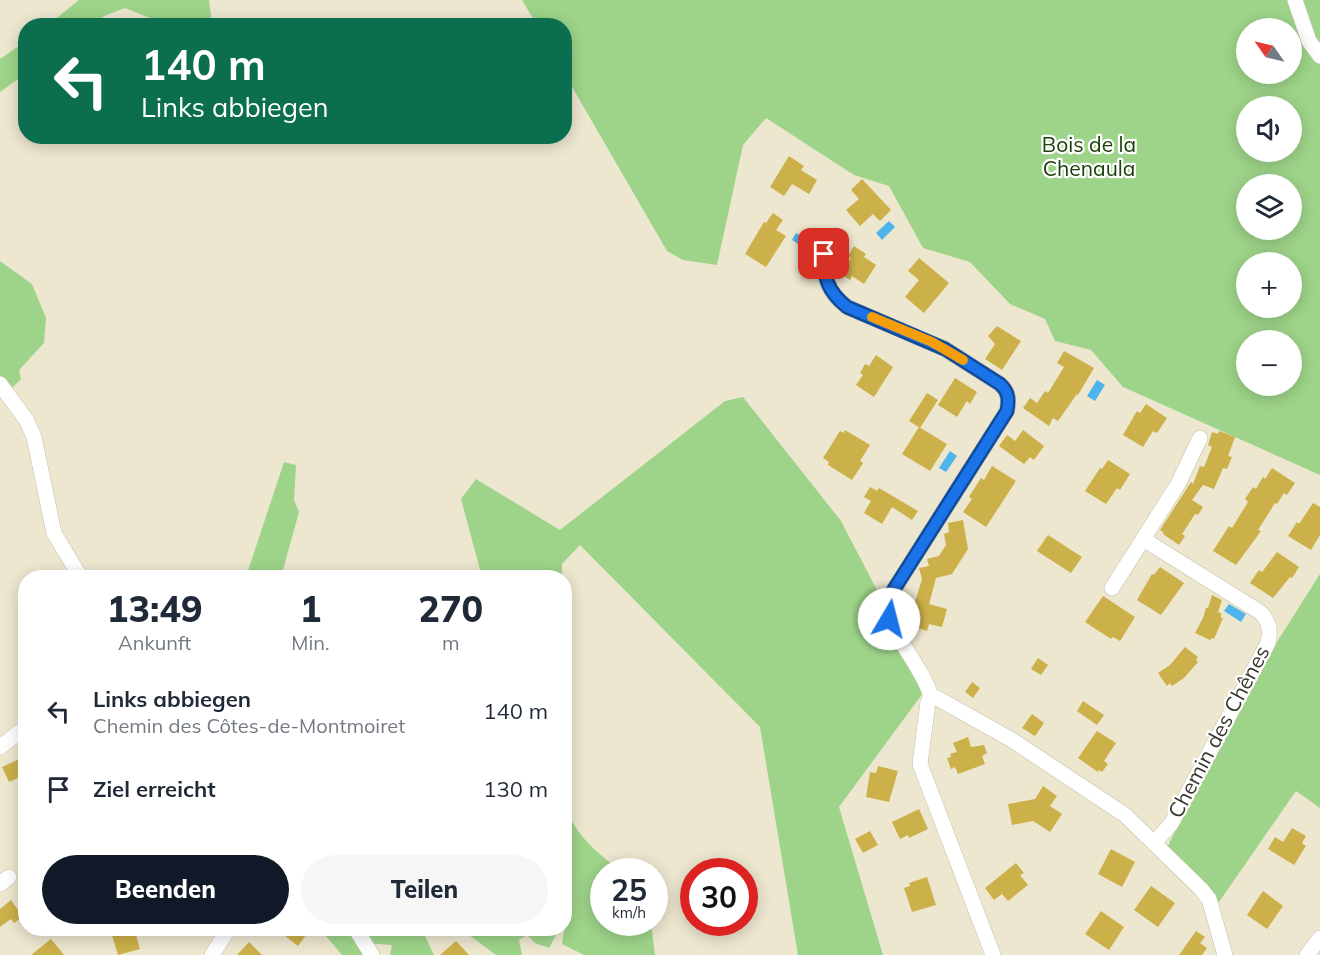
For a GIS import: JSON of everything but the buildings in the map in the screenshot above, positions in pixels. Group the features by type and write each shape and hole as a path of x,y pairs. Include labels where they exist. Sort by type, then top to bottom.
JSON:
{"street":[{"path":"1295,0 1309,41 1320,56"},
{"path":"824,236 824,270 829,287 840,302 945,349 1000,384 1006,389 1008,396 1007,411 891,594 887,605 889,619 928,684 931,697 928,702 920,764 993,955"},
{"path":"0,384 27,421 34,437 54,533 76,570"},
{"path":"1112,588 1178,484 1200,438"},
{"name":"Chemin des Chênes","path":"1143,539 1260,612 1266,618 1270,633 1268,642 1171,824 1154,843"},
{"path":"931,697 937,698 1012,740 1118,810 1209,899 1225,955"},
{"path":"0,747 18,733"},
{"path":"212,955 224,936"},
{"path":"361,936 372,955"},
{"path":"1307,955 1320,939"}],"green space":[{"path":"79,0 209,0 211,18 150,18 125,8 101,18 57,18"},
{"name":"Bois de la Chenaula","path":"522,0 1320,0 1320,475 1123,387 1091,350 1055,341 1045,319 1010,304 970,262 923,248 889,186 854,175 766,118 743,145 717,265 683,260 667,251 572,87 572,18 533,18"},
{"path":"18,47 18,79 0,92 0,59"},
{"path":"0,261 32,284 46,318 44,343 19,370 21,379 12,388 0,375"},
{"path":"743,397 841,521 879,594 885,620 923,693 839,807 883,955 798,955 760,727 580,545 562,564 562,570 480,570 461,499 476,479 560,530 725,401"},
{"path":"284,462 296,465 294,500 299,512 283,570 248,570"},
{"path":"1320,574 1320,808 1296,791 1219,902 1166,850 1213,754 1265,661"},
{"path":"572,820 583,837 605,858 590,858 590,936 653,936 655,955 584,955 562,944 563,936 572,936"},
{"path":"326,936 356,936 368,955 342,955"},
{"path":"362,936 425,936 434,955 390,955 392,945 365,943"},
{"path":"470,936 525,936 519,940 522,955 496,955"},
{"path":"528,936 555,936 549,948 535,943"}],"water":[{"path":"889,221 895,227 882,240 876,233"},
{"path":"796,233 812,243 807,250 792,240"},
{"path":"1097,380 1105,385 1095,401 1087,396"},
{"path":"950,451 957,456 946,472 939,468"},
{"path":"1229,604 1246,614 1241,622 1224,611"}],"slow traffic":[{"path":"872,317 932,342 963,360"}],"route":[{"path":"824,254 824,270 829,287 840,302 945,349 1000,384 1006,389 1008,396 1007,411 891,594 887,605 889,619"}]}
